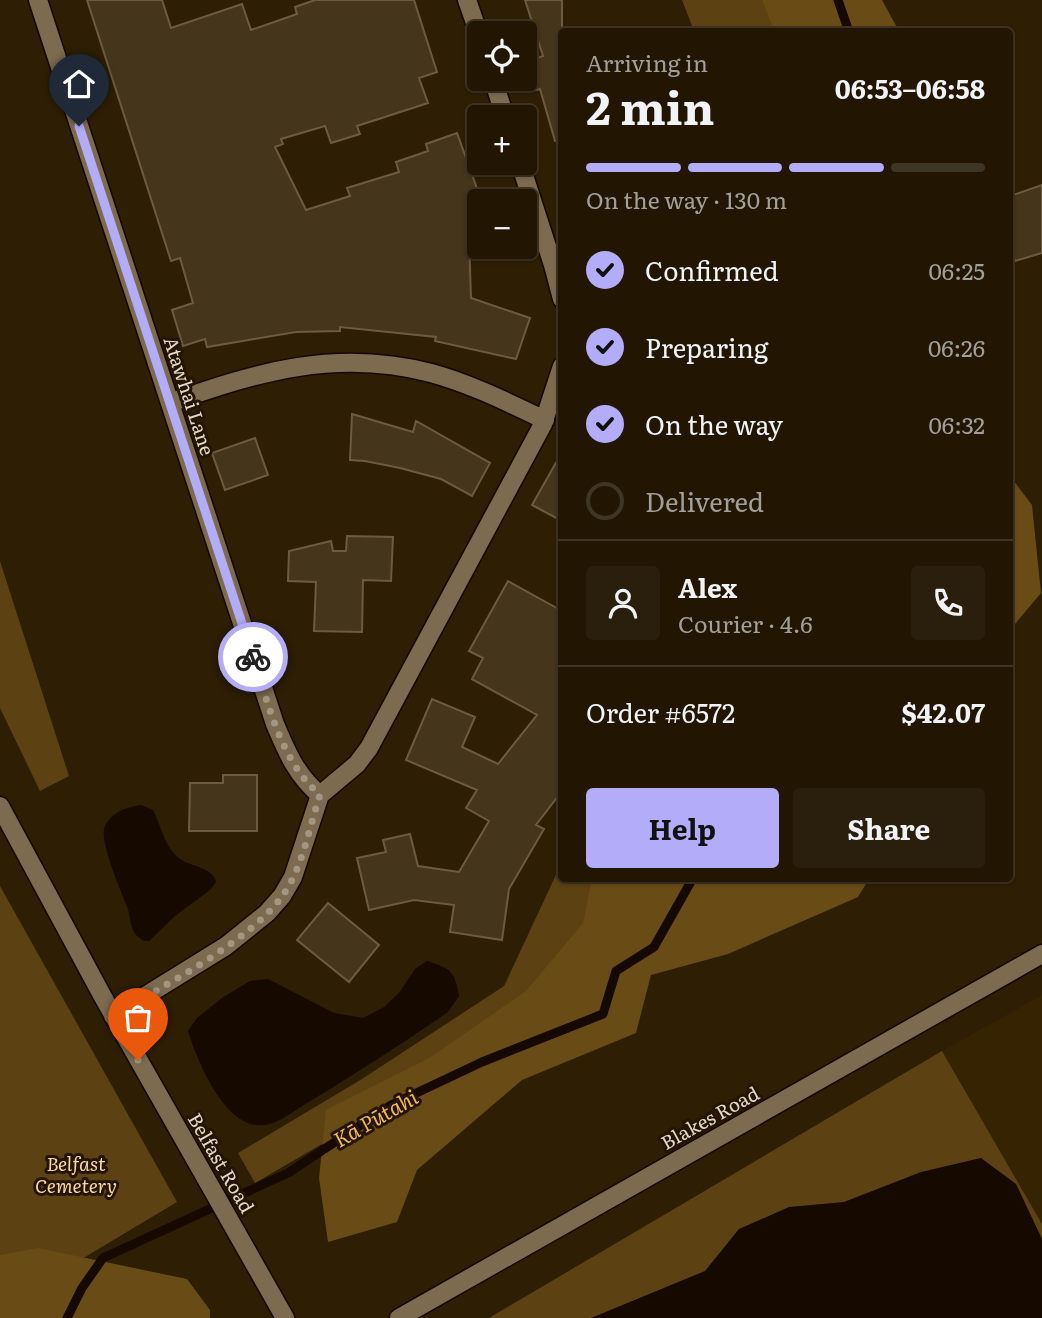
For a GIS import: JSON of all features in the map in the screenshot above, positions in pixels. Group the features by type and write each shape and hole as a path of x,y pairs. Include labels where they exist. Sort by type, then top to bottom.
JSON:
{"street":[{"name":"Atawhai Lane","path":"38,0 275,724 292,764 305,782 320,795"},
{"path":"467,0 474,21"},
{"path":"524,175 558,282"},
{"path":"170,403 268,371 303,365 382,364 430,372 472,386 545,420"},
{"path":"113,1016 226,946 267,913 282,896 293,877 320,795 357,764 369,748 545,420 558,379"},
{"name":"Belfast Road","path":"0,806 113,1016 285,1318"},
{"name":"Blakes Road","path":"399,1318 1042,954"}],"shaded area":[{"path":"762,0 882,0 897,28 773,28"},
{"path":"1013,480 1032,505 1041,593 1013,626"},
{"path":"141,805 153,810 167,843 175,854 185,862 211,873 216,882 149,941 140,939 133,930 108,854 104,833 108,821 116,814"},
{"path":"591,882 867,882 858,897 728,954 651,975 636,1033 522,1080 417,1170 397,1222 328,1242 319,1178 326,1110 431,1057 526,991 583,923"},
{"path":"427,961 446,969 456,981 459,996 448,1012 275,1122 264,1125 250,1124 237,1116 215,1091 198,1059 188,1031 197,1018 250,981 268,979 334,1013 363,1018 384,1007 399,993 415,969"},
{"path":"1042,995 1042,1224 942,1051"},
{"path":"981,1158 1016,1184 1042,1239 1042,1318 591,1318 705,1271 739,1229 789,1207 844,1202 921,1172"},
{"path":"38,1248 187,1279 210,1310 210,1318 0,1318 0,1255"}],"green space":[{"path":"682,0 791,0 804,28 693,28"},
{"path":"0,561 69,776 40,791 0,708"},
{"path":"558,871 558,882 667,882 468,1059 255,1183 238,1153 362,1079 504,986"},
{"name":"Belfast Cemetery","path":"0,886 177,1202 55,1275 14,1318 0,1318"},
{"path":"942,1051 1042,1224 1042,1318 489,1318"}],"building":[{"path":"87,0 162,0 171,28 242,4 251,30 297,14 295,7 315,0 414,0 437,72 419,78 428,103 357,126 360,134 331,143 325,126 281,139 283,144 275,147 306,210 350,196 347,188 399,172 396,162 428,151 426,144 457,133 467,161 467,175 472,175 477,189 467,189 467,259 470,259 471,298 530,318 516,359 435,341 436,337 340,327 340,331 296,332 207,347 205,339 183,346 172,310 193,303 180,258 171,261"},
{"path":"525,0 562,0 562,28 558,28 558,141 555,141 540,89 537,90 537,58 543,56 537,37 537,21 532,21"},
{"path":"1042,185 1042,253 1015,261 1013,254 1013,195"},
{"path":"352,414 413,432 416,421 490,463 472,496 441,479 400,468 350,460"},
{"path":"255,438 268,475 225,490 212,453"},
{"path":"558,459 558,519 532,505"},
{"path":"347,536 393,537 391,581 363,580 362,632 314,631 316,582 288,581 289,551 331,541 333,551 346,551"},
{"path":"508,581 558,609 558,796 536,825 544,829 509,889 502,940 450,932 454,905 414,900 369,910 357,858 386,852 383,840 410,834 418,866 459,872 489,821 466,808 477,790 406,760 432,699 475,717 462,747 498,764 537,715 472,679 483,658 469,651"},
{"path":"223,775 257,775 257,831 189,831 190,783 223,783"},
{"path":"328,903 379,945 349,982 297,940"}],"waterway":[{"name":"Kā Pūtahi","path":"838,0 848,28"},
{"name":"Kā Pūtahi","path":"67,1318 82,1288 103,1258 288,1173 391,1105 482,1062 603,1014 616,971 654,947 691,882"}],"way so far":[{"path":"138,1060 113,1016 226,946 267,913 282,896 293,877 320,795 305,782 292,764 275,724 253,657"}],"route":[{"path":"79,126 253,657"}]}
